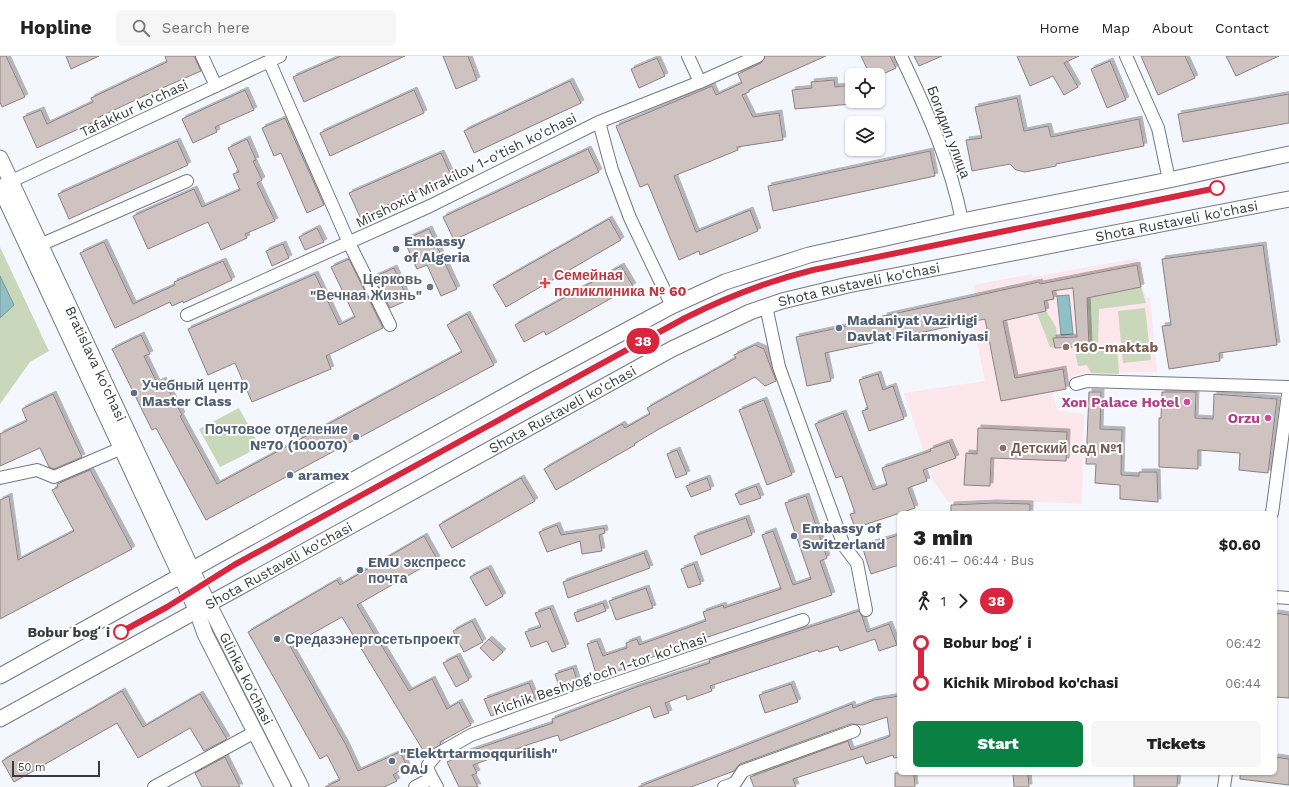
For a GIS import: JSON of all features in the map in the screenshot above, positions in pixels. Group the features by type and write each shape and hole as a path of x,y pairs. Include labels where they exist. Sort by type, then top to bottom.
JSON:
{"main road":[{"path":"0,676 672,306 725,282 773,265 809,255 962,221 1169,180 1289,154"},
{"name":"Bratislava ko'chasi","path":"0,158 4,185 186,573"},
{"name":"Shota Rustaveli ko'chasi","path":"0,719 154,632 203,607 688,341 734,318 766,306 814,292 956,263 1289,202"},
{"name":"Glinka ko'chasi","path":"186,573 301,787"},
{"name":"Glinka ko'chasi","path":"203,607 205,634 283,787"}],"street":[{"path":"202,56 216,86"},
{"name":"Tafakkur ko'chasi","path":"4,185 280,56"},
{"path":"688,56 700,82"},
{"name":"Mirshoxid Mirakilov 1-o'tish ko'chasi","path":"187,315 430,206 599,122 700,82 758,56"},
{"name":"Богидил улица","path":"901,56 942,150 957,195 962,221"},
{"path":"1126,56 1158,128 1169,180"},
{"path":"269,61 349,243 390,325"},
{"path":"599,122 612,170 630,218 672,306"},
{"path":"34,247 187,181"},
{"path":"766,306 779,367 844,546 857,563 866,610"},
{"path":"1076,384 1087,381 1289,387 1272,511"},
{"path":"0,478 37,470 54,477 127,446"},
{"path":"1277,597 1289,598"},
{"name":"Kichik Beshyog'och 1-tor ko'chasi","path":"434,783 428,770 431,760 471,735 593,691 803,620"},
{"path":"732,786 743,771 854,731"},
{"path":"154,787 255,732"},
{"path":"1224,787 1226,775"},
{"path":"415,787 434,783"}],"shaded area":[{"path":"1139,258 1141,284 1146,297 1150,298 1157,372 1082,373 1065,380 1066,389 1053,393 1057,410 1084,414 1082,504 994,500 948,502 934,482 904,393 985,381 973,323 981,321 974,285 1031,274 1033,277"}],"green space":[{"path":"0,247 49,351 30,362 0,404"},
{"path":"1141,287 1146,303 1099,309 1098,346 1117,344 1119,374 1091,373 1087,365 1078,366 1074,347 1089,346 1087,298"},
{"path":"1145,308 1151,360 1123,363 1118,311"},
{"path":"1046,311 1056,327 1057,338 1053,338 1055,348 1050,347 1037,313"},
{"path":"239,408 260,447 220,467 199,429"}],"water":[{"path":"0,276 14,305 0,318"},
{"path":"1069,295 1073,334 1061,335 1057,296"}],"building":[{"path":"0,56 6,56 25,97 2,107 0,102"},
{"path":"66,56 99,56 71,69"},
{"path":"165,56 194,56 201,71 97,118 98,120 37,148 23,117 41,110 47,124 93,102 91,98 167,62"},
{"path":"341,56 405,56 304,102 293,77"},
{"path":"443,56 468,56 477,80 456,89"},
{"path":"765,56 826,56 749,90 749,92 742,95 753,117 779,113 783,140 737,147 738,150 674,176 696,232 750,210 758,231 700,255 699,251 679,260 648,184 640,187 616,126 712,86 716,95 742,83 738,74 761,63"},
{"path":"861,56 890,56 896,68 885,73 885,68 867,68"},
{"path":"914,56 942,56 919,66"},
{"path":"1017,56 1079,56 1064,63 1078,87 1064,95 1053,76 1030,86"},
{"path":"1141,56 1185,56 1195,78 1158,95"},
{"path":"1226,56 1279,56 1236,76"},
{"path":"657,58 665,76 639,88 631,69"},
{"path":"1110,61 1126,100 1107,108 1091,69"},
{"path":"834,80 835,87 845,86 845,105 795,109 792,90 812,88 811,82"},
{"path":"570,81 581,103 474,153 464,131"},
{"path":"245,90 254,110 215,127 217,132 193,143 182,119"},
{"path":"414,90 424,113 330,156 320,133"},
{"path":"1289,94 1289,123 1183,142 1178,114"},
{"path":"1017,98 1024,131 1048,126 1051,137 1139,119 1144,146 1025,172 1016,170 1010,164 972,171 966,140 982,138 975,107"},
{"path":"285,118 324,205 307,213 281,153 274,156 262,128"},
{"path":"247,139 256,160 253,161 262,180 257,183 275,221 245,234 247,238 221,250 208,222 148,249 133,216 194,189 202,207 240,190 233,174 239,172 228,148"},
{"path":"177,141 188,165 69,219 58,194"},
{"path":"588,149 599,172 454,240 443,217"},
{"path":"930,151 935,176 773,211 768,186"},
{"path":"441,153 452,177 360,217 349,193"},
{"path":"609,219 621,240 506,307 493,285"},
{"path":"317,228 324,242 305,250 299,237"},
{"path":"429,229 457,289 441,296 427,265 417,269 404,240"},
{"path":"104,242 133,304 175,285 174,282 223,261 232,280 183,303 183,301 172,306 170,302 115,328 80,253"},
{"path":"283,244 289,258 272,266 266,251"},
{"path":"1263,245 1277,345 1219,353 1220,361 1169,369 1162,326 1171,325 1162,259"},
{"path":"349,259 383,328 326,356 331,369 252,402 235,363 208,375 188,329 315,274 339,325 355,317 331,267"},
{"path":"1137,265 1141,287 1087,298 1089,346 1055,348 1053,338 1077,337 1073,288 1052,291 1054,299 1044,301 1046,311 1003,321 1015,378 1063,369 1066,389 1001,401 985,319 825,353 831,381 807,386 796,337 1039,282 1040,284"},
{"path":"621,266 633,286 546,335 544,331 524,342 515,325"},
{"path":"394,268 408,300 390,308 374,277"},
{"path":"467,314 494,365 206,520 156,428 152,430 112,349 141,335 150,354 144,356 157,383 163,380 182,415 180,416 217,484 462,352 447,325"},
{"path":"755,345 764,349 776,381 765,386 755,377 659,429 634,444 635,445 556,490 544,469 622,424 625,428 650,414 647,408 736,358 734,355"},
{"path":"878,374 883,390 893,386 904,419 869,431 862,411 868,409 859,380"},
{"path":"1089,392 1101,392 1100,429 1122,430 1121,475 1139,476 1139,472 1157,472 1158,502 1120,499 1120,485 1095,483 1096,464 1086,464"},
{"path":"1162,392 1196,392 1195,418 1213,419 1214,394 1277,399 1268,473 1239,470 1240,453 1198,450 1198,469 1159,467 1159,418 1161,418"},
{"path":"53,394 82,457 54,469 49,467 40,448 0,466 0,434 27,421 22,409"},
{"path":"764,400 792,475 767,485 739,410"},
{"path":"843,413 873,490 887,485 882,468 931,451 930,449 949,442 956,458 923,470 927,481 908,488 915,508 906,511 897,511 897,514 855,528 850,514 855,513 842,476 836,478 815,424"},
{"path":"978,428 1067,432 1066,461 991,458 990,486 964,485 966,453 977,454"},
{"path":"677,450 687,474 676,478 667,454"},
{"path":"90,470 132,549 0,619 0,500 9,496 18,560 74,531 52,490 58,487 57,484"},
{"path":"521,478 535,501 452,548 439,525"},
{"path":"707,478 711,489 691,497 686,486"},
{"path":"756,486 761,498 740,505 735,494"},
{"path":"806,496 827,558 820,561 832,595 702,639 644,660 644,663 597,677 587,644 597,641 603,656 627,648 626,643 637,639 639,645 706,621 703,612 723,605 724,608 781,589 762,535 773,531 793,585 811,579 785,503"},
{"path":"994,503 1030,504 1030,511 951,511 951,505"},
{"path":"746,518 752,535 701,555 694,536"},
{"path":"557,525 561,535 604,528 605,533 599,535 602,551 582,554 580,541 547,552 539,532"},
{"path":"424,536 437,559 357,605 409,691 432,679 447,709 459,702 471,725 440,742 441,744 426,755 342,617 290,646 346,745 358,771 400,752 407,766 393,775 397,781 384,787 325,787 340,780 327,755 320,759 248,632 337,580 340,585"},
{"path":"897,536 897,566 871,574 862,546"},
{"path":"644,553 650,568 568,598 563,582"},
{"path":"694,564 701,584 688,588 681,569"},
{"path":"488,568 503,596 486,606 470,577"},
{"path":"646,588 653,608 616,620 609,601"},
{"path":"603,603 606,611 577,622 574,613"},
{"path":"550,608 566,647 552,652 547,641 531,647 525,632 541,627 535,613"},
{"path":"859,611 867,632 889,624 897,645 879,651 875,639 840,651 838,646 819,652 818,650 710,686 712,691 687,700 686,695 665,703 669,713 654,718 650,706 560,741 558,735 530,744 473,765 477,773 472,775 478,787 459,787 447,762 467,752 553,723 552,719 639,686 710,663 709,660"},
{"path":"1277,613 1289,615 1289,698 1277,697"},
{"path":"472,621 483,642 464,652 453,631"},
{"path":"489,639 503,652 493,661 480,648"},
{"path":"457,656 469,680 456,687 443,663"},
{"path":"573,668 578,683 560,690 555,674"},
{"path":"529,683 536,700 491,716 484,699"},
{"path":"791,684 798,702 765,713 759,695"},
{"path":"122,691 143,727 200,694 227,739 204,751 190,728 138,758 117,723 14,782 2,761"},
{"path":"897,696 897,757 894,758 893,755 866,764 863,756 793,779 796,787 754,787 750,777 848,741 851,750 886,738 890,736 887,717 863,725 851,724 740,764 734,771 691,787 638,787 852,704 853,708 874,700"},
{"path":"225,757 240,787 202,787 195,773"},
{"path":"1277,757 1289,759 1289,785 1240,779 1240,775 1277,775"},
{"path":"895,773 897,773 897,775 914,775 915,787 895,787"},
{"path":"1013,775 1028,775 1029,787 1014,787"},
{"path":"1134,775 1178,775 1177,787 1134,787"}],"bus line":[{"name":"38","path":"121,632 167,607 199,585 234,565 685,318 715,303 747,290 780,278 813,270 952,240 1217,188"}],"place":[{"name":"Embassy of Algeria","path":"396,249"},
{"name":"Семейная поликлиника № 60","path":"545,283"},
{"name":"Церковь \"Вечная Жизнь\"","path":"430,287"},
{"name":"Madaniyat Vazirligi Davlat Filarmoniyasi","path":"839,328"},
{"name":"160-maktab","path":"1066,347"},
{"name":"Учебный центр Master Class","path":"134,393"},
{"name":"Xon Palace Hotel","path":"1187,402"},
{"name":"Orzu","path":"1268,418"},
{"name":"Почтовое отделение №70 (100070)","path":"356,437"},
{"name":"Детский сад №1","path":"1003,448"},
{"name":"aramex","path":"290,475"},
{"name":"Embassy of Switzerland","path":"794,536"},
{"name":"EMU экспресс почта","path":"360,570"},
{"name":"Bobur bogʻi","path":"121,632"},
{"name":"Средазэнергосетьпроект","path":"277,639"},
{"name":"\"Elektrtarmoqqurilish\" OAJ","path":"392,761"}]}
